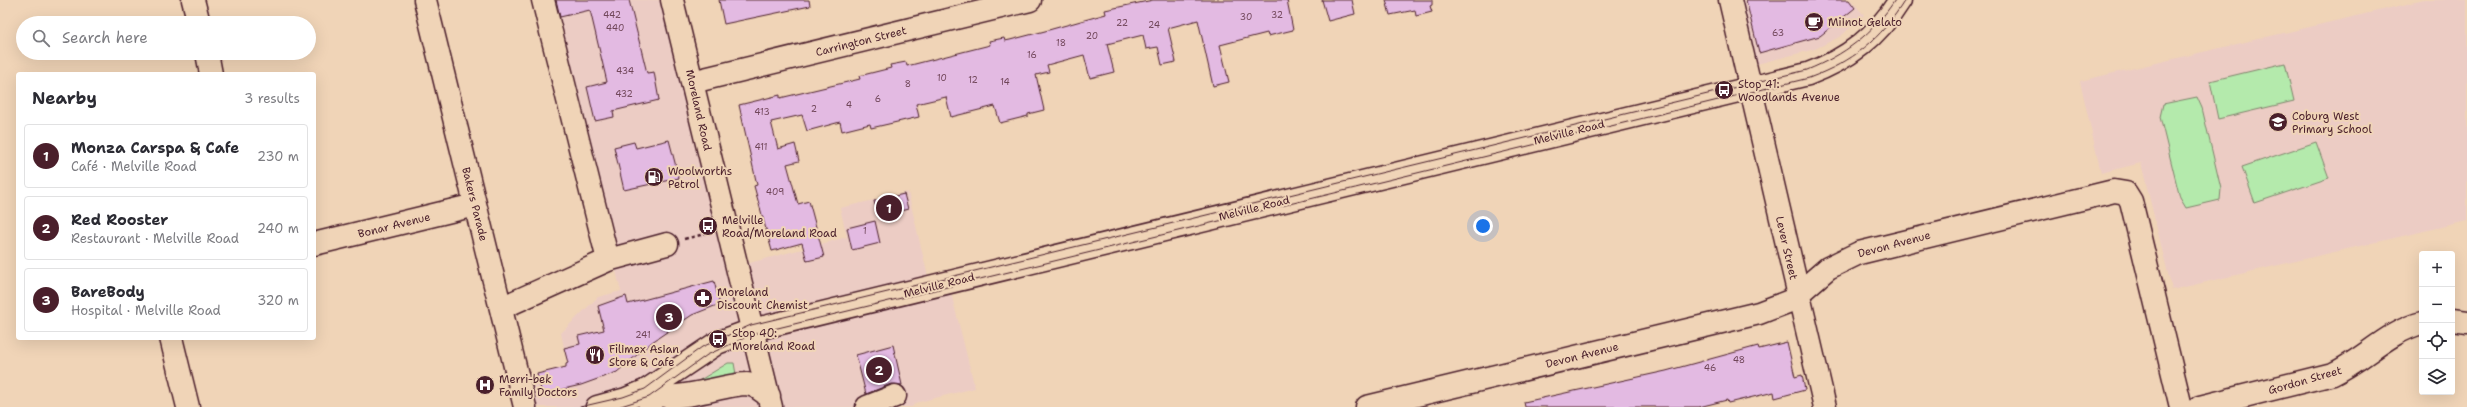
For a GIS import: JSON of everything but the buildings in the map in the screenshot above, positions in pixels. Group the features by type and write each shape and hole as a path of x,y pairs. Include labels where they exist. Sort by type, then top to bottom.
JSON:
{"street":[{"path":"193,0 197,16"},
{"name":"Bakers Parade","path":"425,0 525,407"},
{"path":"543,0 608,260"},
{"name":"Moreland Road","path":"672,0 770,401"},
{"name":"Carrington Street","path":"692,82 1030,0"},
{"name":"Lever Street","path":"1730,0 1825,407"},
{"name":"Melville Road","path":"597,407 626,399 648,399 717,344 752,330 1808,74 1847,56 1880,28 1900,0"},
{"path":"208,60 211,72"},
{"name":"Devon Avenue","path":"1367,407 1759,313 1790,300 1828,268 1841,260 1874,248 2114,191 2126,192 2131,201 2181,407"},
{"name":"Bonar Avenue","path":"316,244 475,205"},
{"path":"501,308 608,260 667,244"},
{"path":"2455,320 2467,322"},
{"name":"Gordon Street","path":"2200,407 2333,374 2345,368 2398,331 2419,324"},
{"path":"171,340 188,407"},
{"path":"648,399 652,395 685,398 747,384 755,386 770,401"},
{"path":"867,407 896,396"}],"shaded area":[{"path":"548,0 667,0 731,268 847,237 840,208 908,192 928,277 946,273 975,388 915,403 912,407 531,407 522,377 568,367 561,333 598,297 621,291"},
{"path":"1725,0 1851,0 1864,15 1841,36 1815,49 1742,68"},
{"name":"Coburg West Primary School","path":"2424,0 2467,0 2467,221 2172,290 2141,163 2101,173 2080,81"}],"green space":[{"path":"2285,63 2294,101 2218,119 2210,81"},
{"path":"2197,97 2202,108 2221,189 2220,200 2186,208 2180,198 2160,117 2163,104"},
{"path":"2316,142 2329,178 2255,203 2242,167"},
{"path":"728,363 734,363 737,380 687,388"}],"tram line":[{"path":"580,407 623,397 645,389 702,347 751,325 1807,70 1833,58 1857,42 1877,23 1895,0"},
{"path":"618,407 649,397 707,355 753,334 1809,78 1839,64 1864,48 1886,27 1905,0"}],"place":[{"name":"Miinot Gelato","path":"1814,22"},
{"name":"Stop 41: Woodlands Avenue","path":"1724,90"},
{"name":"Coburg West Primary School","path":"2278,122"},
{"name":"Woolworths Petrol","path":"654,177"},
{"name":"Monza Carspa & Cafe","path":"889,208"},
{"name":"Melville Road/Moreland Road","path":"708,226"},
{"name":"Moreland Discount Chemist","path":"703,298"},
{"name":"BareBody","path":"669,317"},
{"name":"Stop 40: Moreland Road","path":"718,339"},
{"name":"Filimex Asian Store & Cafe","path":"595,355"},
{"name":"Red Rooster","path":"879,370"},
{"name":"Merri-bek Family Doctors","path":"485,385"}]}
